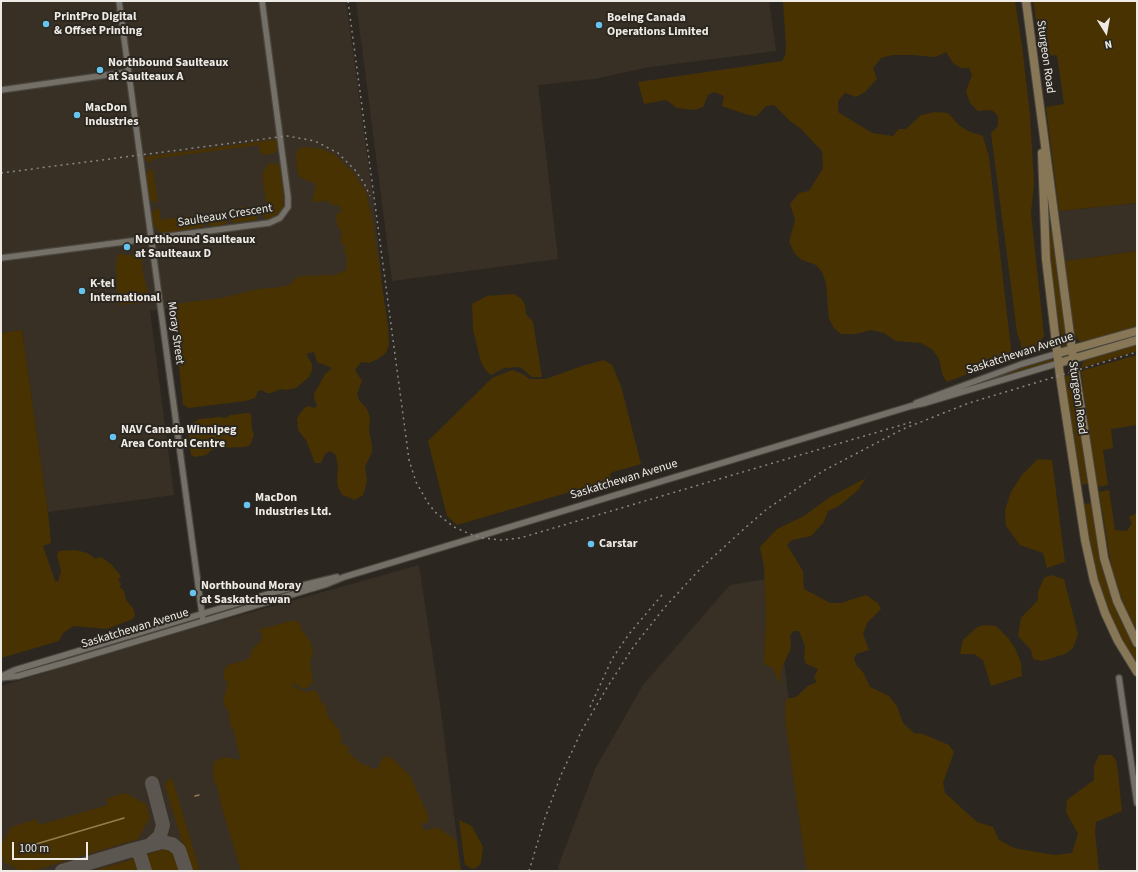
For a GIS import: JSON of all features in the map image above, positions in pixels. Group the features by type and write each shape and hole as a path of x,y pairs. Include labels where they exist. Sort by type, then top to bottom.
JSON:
{"main road":[{"name":"Sturgeon Road","path":"1026,1 1072,350 1104,558 1117,601 1137,643"},
{"name":"Sturgeon Road","path":"1041,117 1046,259 1059,353 1059,363 1085,540 1094,581 1111,627 1137,672"},
{"name":"Saskatchewan Avenue","path":"1059,353 1137,331"},
{"name":"Saskatchewan Avenue","path":"1059,363 1137,340"}],"street":[{"name":"Moray Street","path":"119,1 203,621"},
{"name":"Saulteaux Crescent","path":"1,258 269,222 280,218 288,207 288,197 262,1"},
{"path":"1,90 128,72"},
{"name":"Saskatchewan Avenue","path":"1,677 18,676 71,661 911,406 1022,364 1059,353"},
{"name":"Saskatchewan Avenue","path":"911,406 925,404 1059,363"},
{"name":"Saskatchewan Avenue","path":"1,677 15,670 202,613 282,590 326,579 344,577"},
{"path":"1119,678 1137,803"}],"shaded area":[{"path":"1,1 346,1 375,213 382,280 150,311 174,495 48,512 22,330 1,333"},
{"path":"356,1 769,1 776,51 650,67 594,79 538,85 558,259 392,281"},
{"path":"783,1 1015,1 1030,115 1034,184 1031,213 1044,336 1035,349 1024,352 1021,349 1017,332 991,133 998,126 998,116 992,110 978,111 970,103 966,91 972,75 969,68 961,68 953,63 946,52 935,57 893,55 881,58 873,68 877,79 865,92 856,97 845,93 838,101 838,112 872,133 893,136 899,129 906,129 921,115 935,112 948,113 960,126 968,131 983,136 989,157 1012,358 1008,362 978,370 947,382 943,376 939,359 933,350 921,343 896,341 884,333 871,330 856,334 841,334 834,328 829,319 826,283 822,272 816,265 802,260 795,254 789,242 795,220 790,204 799,193 809,191 823,168 822,151 800,128 790,121 774,105 766,106 757,116 748,115 722,106 724,96 714,92 708,95 703,107 694,110 677,108 666,100 644,104 638,82 782,61 785,56 786,47"},
{"path":"1033,1 1137,1 1137,203 1059,211 1046,107 1064,104 1057,55 1042,56"},
{"path":"276,140 277,152 265,155 260,152 259,145 152,159 152,162 148,162 144,157"},
{"path":"306,147 322,149 334,154 354,173 366,192 373,223 388,327 389,344 386,353 369,363 361,362 355,370 362,381 357,394 359,400 367,409 370,417 369,432 372,452 365,467 367,481 363,495 355,500 342,495 338,487 336,455 330,451 325,454 321,463 315,463 306,440 298,430 297,419 300,413 307,406 315,408 317,405 314,399 314,394 325,374 332,368 317,362 314,352 306,354 312,364 312,370 309,377 296,388 285,390 281,389 271,393 266,393 263,390 258,391 255,398 245,401 189,408 183,405 173,310 174,304 221,298 258,289 281,287 291,284 295,278 302,276 335,275 346,270 347,255 344,253 345,246 340,241 342,232 338,227 336,218 337,214 341,212 341,208 337,205 331,205 328,201 312,202 316,184 299,177 296,155 299,148"},
{"path":"276,163 280,166 284,205 278,215 268,220 264,217 263,212 267,209 262,174 268,164"},
{"path":"153,169 157,202 153,202 149,198 146,177 148,171"},
{"path":"1137,203 1137,251 1065,261 1059,211"},
{"path":"242,207 255,208 257,220 233,223 231,219 238,216 237,209"},
{"path":"159,208 161,220 195,215 196,219 203,219 204,227 166,233 160,232 154,226 151,215 154,210"},
{"path":"225,213 227,222 226,225 213,227 209,225 207,218 210,215"},
{"path":"1050,228 1053,230 1067,346 1063,347 1052,283 1048,233"},
{"path":"1137,251 1137,329 1082,343 1078,340 1073,331 1065,261"},
{"path":"118,254 141,256 143,273 149,297 144,303 118,305 116,264"},
{"path":"513,294 521,298 525,305 526,314 533,322 542,377 532,377 520,367 504,368 491,375 486,371 481,362 473,330 472,304 487,296"},
{"path":"22,330 48,512 51,543 43,546 55,581 58,582 61,571 57,555 59,551 76,550 87,553 96,559 101,557 111,564 121,576 118,579 121,584 120,587 124,591 126,600 133,608 135,615 133,619 107,629 74,626 63,633 59,641 1,658 1,333"},
{"path":"1137,343 1137,351 1081,368 1083,362 1089,358"},
{"path":"1137,355 1137,425 1111,429 1113,448 1103,450 1108,485 1097,487 1081,371"},
{"path":"1055,357 1055,360 1053,361 993,380 980,382 1024,365"},
{"path":"604,360 612,365 621,386 641,464 613,472 610,474 611,480 457,525 447,516 428,441 492,378 512,370 521,373 530,379 546,379"},
{"path":"1073,374 1088,483 1084,485 1082,484 1064,376"},
{"path":"251,414 254,435 250,445 245,447 214,448 206,455 196,457 191,455 188,430 191,424 199,419 225,418 231,415"},
{"path":"1038,459 1052,460 1065,562 1047,568 1043,553 1020,545 1006,526 1005,510 1011,492 1021,476"},
{"path":"866,478 858,490 839,506 828,511 824,522 811,536 792,540 787,545 803,571 804,589 830,603 841,603 866,595 878,603 881,609 867,623 863,634 869,650 856,654 854,659 857,666 863,672 870,687 889,696 897,706 903,723 914,733 923,734 949,745 954,752 943,783 945,793 977,822 993,827 999,840 1014,848 1054,855 1072,853 1078,834 1066,812 1067,800 1094,780 1094,766 1099,755 1112,755 1116,760 1122,811 1096,822 1095,832 1099,871 807,871 786,727 785,710 786,699 796,697 808,686 817,682 814,678 818,669 806,664 804,658 805,646 799,631 794,631 790,635 791,648 781,670 780,685 773,668 764,664 766,615 764,567 760,547 777,529 804,516 830,497"},
{"path":"1109,490 1115,530 1127,531 1132,523 1129,517 1137,513 1137,632 1128,615 1113,576 1099,492"},
{"path":"1091,503 1105,578 1120,619 1137,650 1137,666 1109,616 1097,579 1089,544 1084,504"},
{"path":"419,565 440,704 461,871 1,871 1,686 170,635"},
{"path":"1051,575 1064,579 1078,634 1073,648 1065,654 1042,661 1033,659 1031,650 1018,636 1021,618 1038,600 1038,592 1044,578"},
{"path":"773,578 811,871 558,871 559,864 595,769 643,685 730,585"},
{"path":"295,620 300,624 302,631 310,641 313,651 310,662 313,682 307,688 302,688 293,683 292,686 306,692 313,690 317,692 320,700 326,707 327,715 340,731 342,744 349,747 348,752 363,765 368,765 371,769 378,768 383,757 385,756 393,759 410,776 428,815 428,821 424,824 420,823 425,831 438,828 456,840 461,871 241,871 221,805 218,789 214,781 213,766 215,761 225,757 239,760 240,758 234,731 230,724 229,713 223,702 228,682 224,679 224,670 228,665 244,661 249,658 253,648 262,640 262,634 258,630"},
{"path":"983,625 996,626 1008,638 1015,648 1021,663 1022,676 991,686 983,660 974,654 960,654 963,640 976,628"},
{"path":"172,778 200,871 191,871 165,785 168,780"},
{"path":"125,793 146,804 150,818 138,839 32,871 21,871 4,862 1,847 11,827 37,819 39,825 108,805 106,799"},
{"path":"459,820 472,826 483,847 481,863 473,869 465,865"},
{"path":"165,849 176,855 181,871 149,871 145,859 148,854"},
{"path":"134,859 138,861 141,871 92,871"}],"waterway":[{"path":"195,796 199,795"},
{"path":"26,847 124,818"}],"taxiway":[{"path":"150,845 160,836 163,825 152,783"},
{"path":"145,871 140,855 135,850 132,850 162,842 172,844 179,850 186,871"},
{"path":"62,871 132,850"}],"railway":[{"path":"348,1 409,460 416,482 428,503 435,512 454,527 483,538 501,540 520,538 915,421"},
{"path":"1,173 287,136 315,141 338,153 355,170 364,183 370,196"},
{"path":"529,871 545,818 561,775 582,730 634,646 665,607 701,568 767,509 823,471 903,429 969,403 1137,352"},
{"path":"590,707 612,659 629,634 662,595"}],"place":[{"name":"PrintPro Digital & Offset Printing","path":"46,24"},
{"name":"Boeing Canada Operations Limited","path":"599,25"},
{"name":"Northbound Saulteaux at Saulteaux A","path":"100,70"},
{"name":"MacDon Industries","path":"77,115"},
{"name":"Northbound Saulteaux at Saulteaux D","path":"127,247"},
{"name":"K-tel International","path":"82,291"},
{"name":"NAV Canada Winnipeg Area Control Centre","path":"113,437"},
{"name":"MacDon Industries Ltd.","path":"247,505"},
{"name":"Carstar","path":"591,544"},
{"name":"Northbound Moray at Saskatchewan","path":"193,593"}]}
